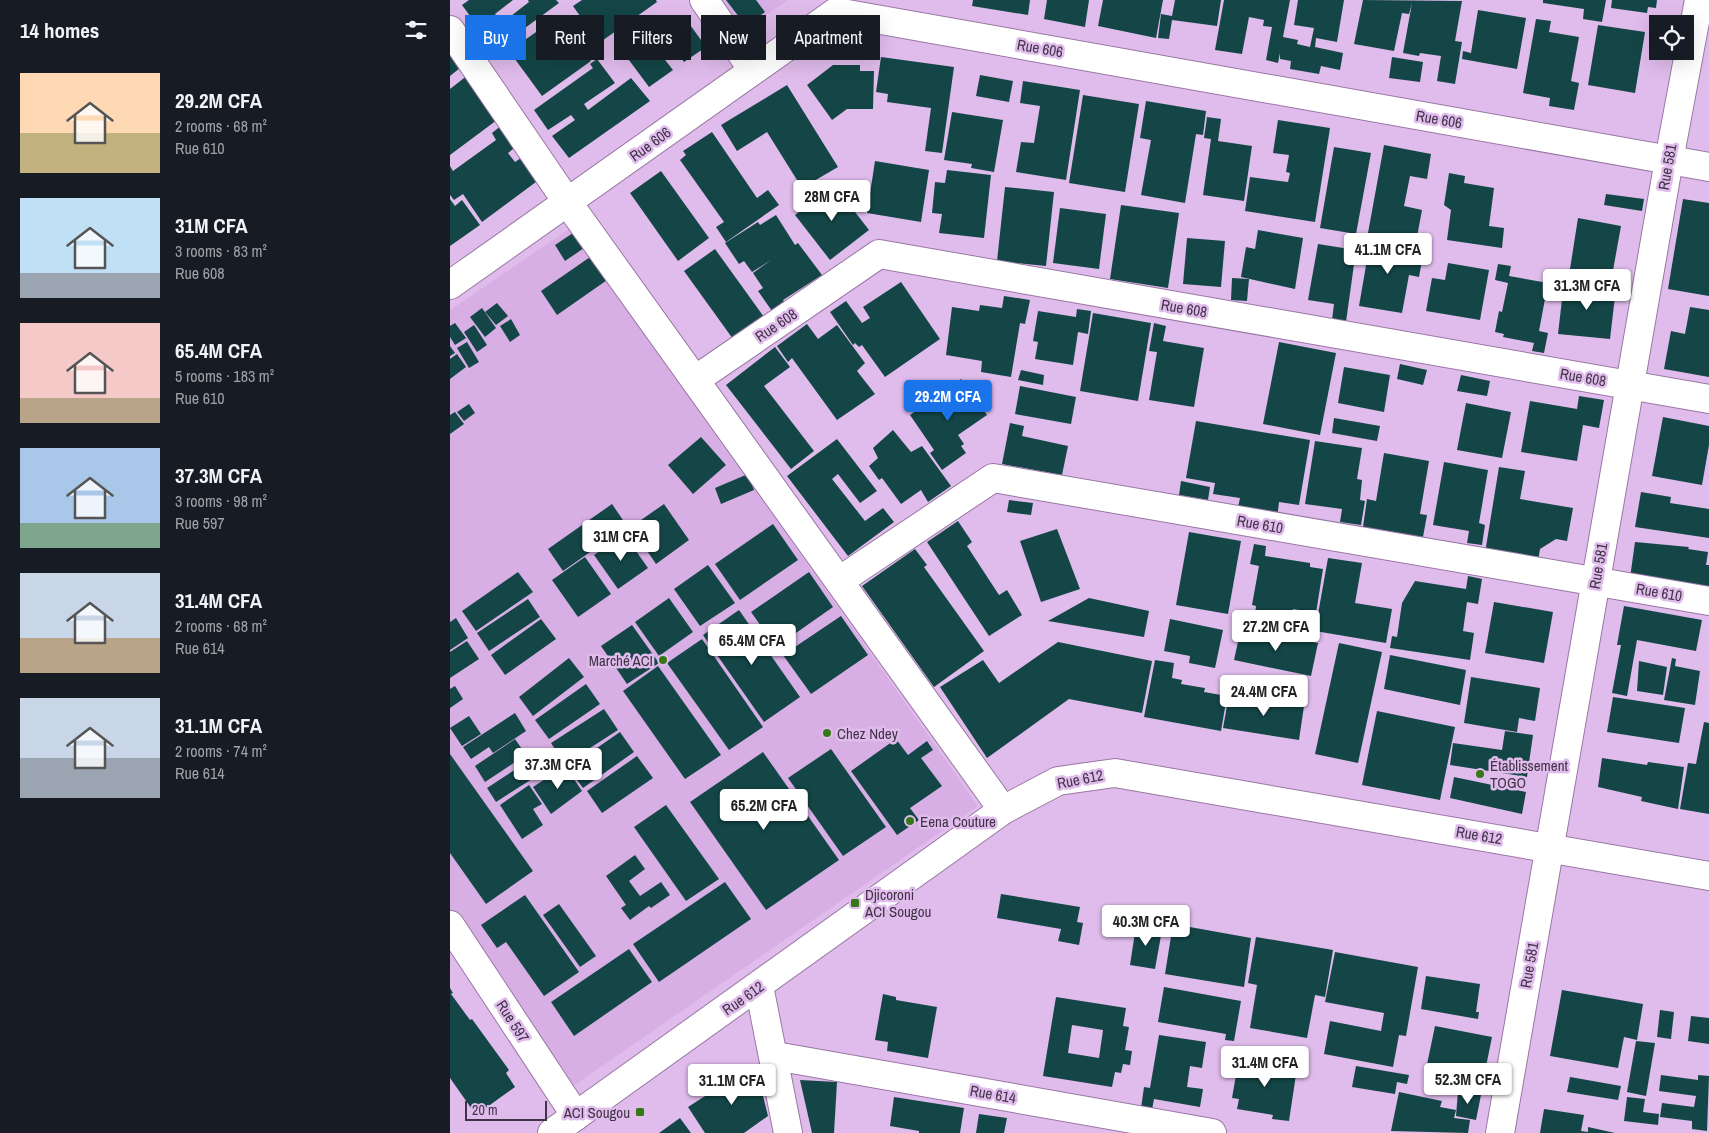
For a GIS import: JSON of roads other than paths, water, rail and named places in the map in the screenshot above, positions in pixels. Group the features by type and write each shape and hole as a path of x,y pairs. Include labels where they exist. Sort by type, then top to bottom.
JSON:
{"street":[{"path":"704,0 753,70"},
{"name":"Rue 581","path":"1500,1133 1668,160 1699,0"},
{"name":"Rue 606","path":"450,285 836,12 1709,167"},
{"path":"450,30 568,203 1003,810"},
{"name":"Rue 608","path":"695,380 879,254 1709,399"},
{"name":"Rue 610","path":"839,580 993,478 1709,601"},
{"name":"Rue 612","path":"552,1133 1003,810 1058,781 1115,773 1709,876"},
{"name":"Rue 597","path":"450,925 576,1116"},
{"path":"759,986 775,1056 788,1133"},
{"name":"Rue 614","path":"775,1056 1212,1133"}],"place":[{"name":"Marché ACI","path":"663,660"},
{"name":"Chez Ndey","path":"827,733"},
{"name":"Établissement TOGO","path":"1480,774"},
{"name":"Eena Couture","path":"910,821"},
{"name":"Djicoroni ACI Sougou","path":"855,903"},
{"name":"ACI Sougou","path":"640,1112"}]}
